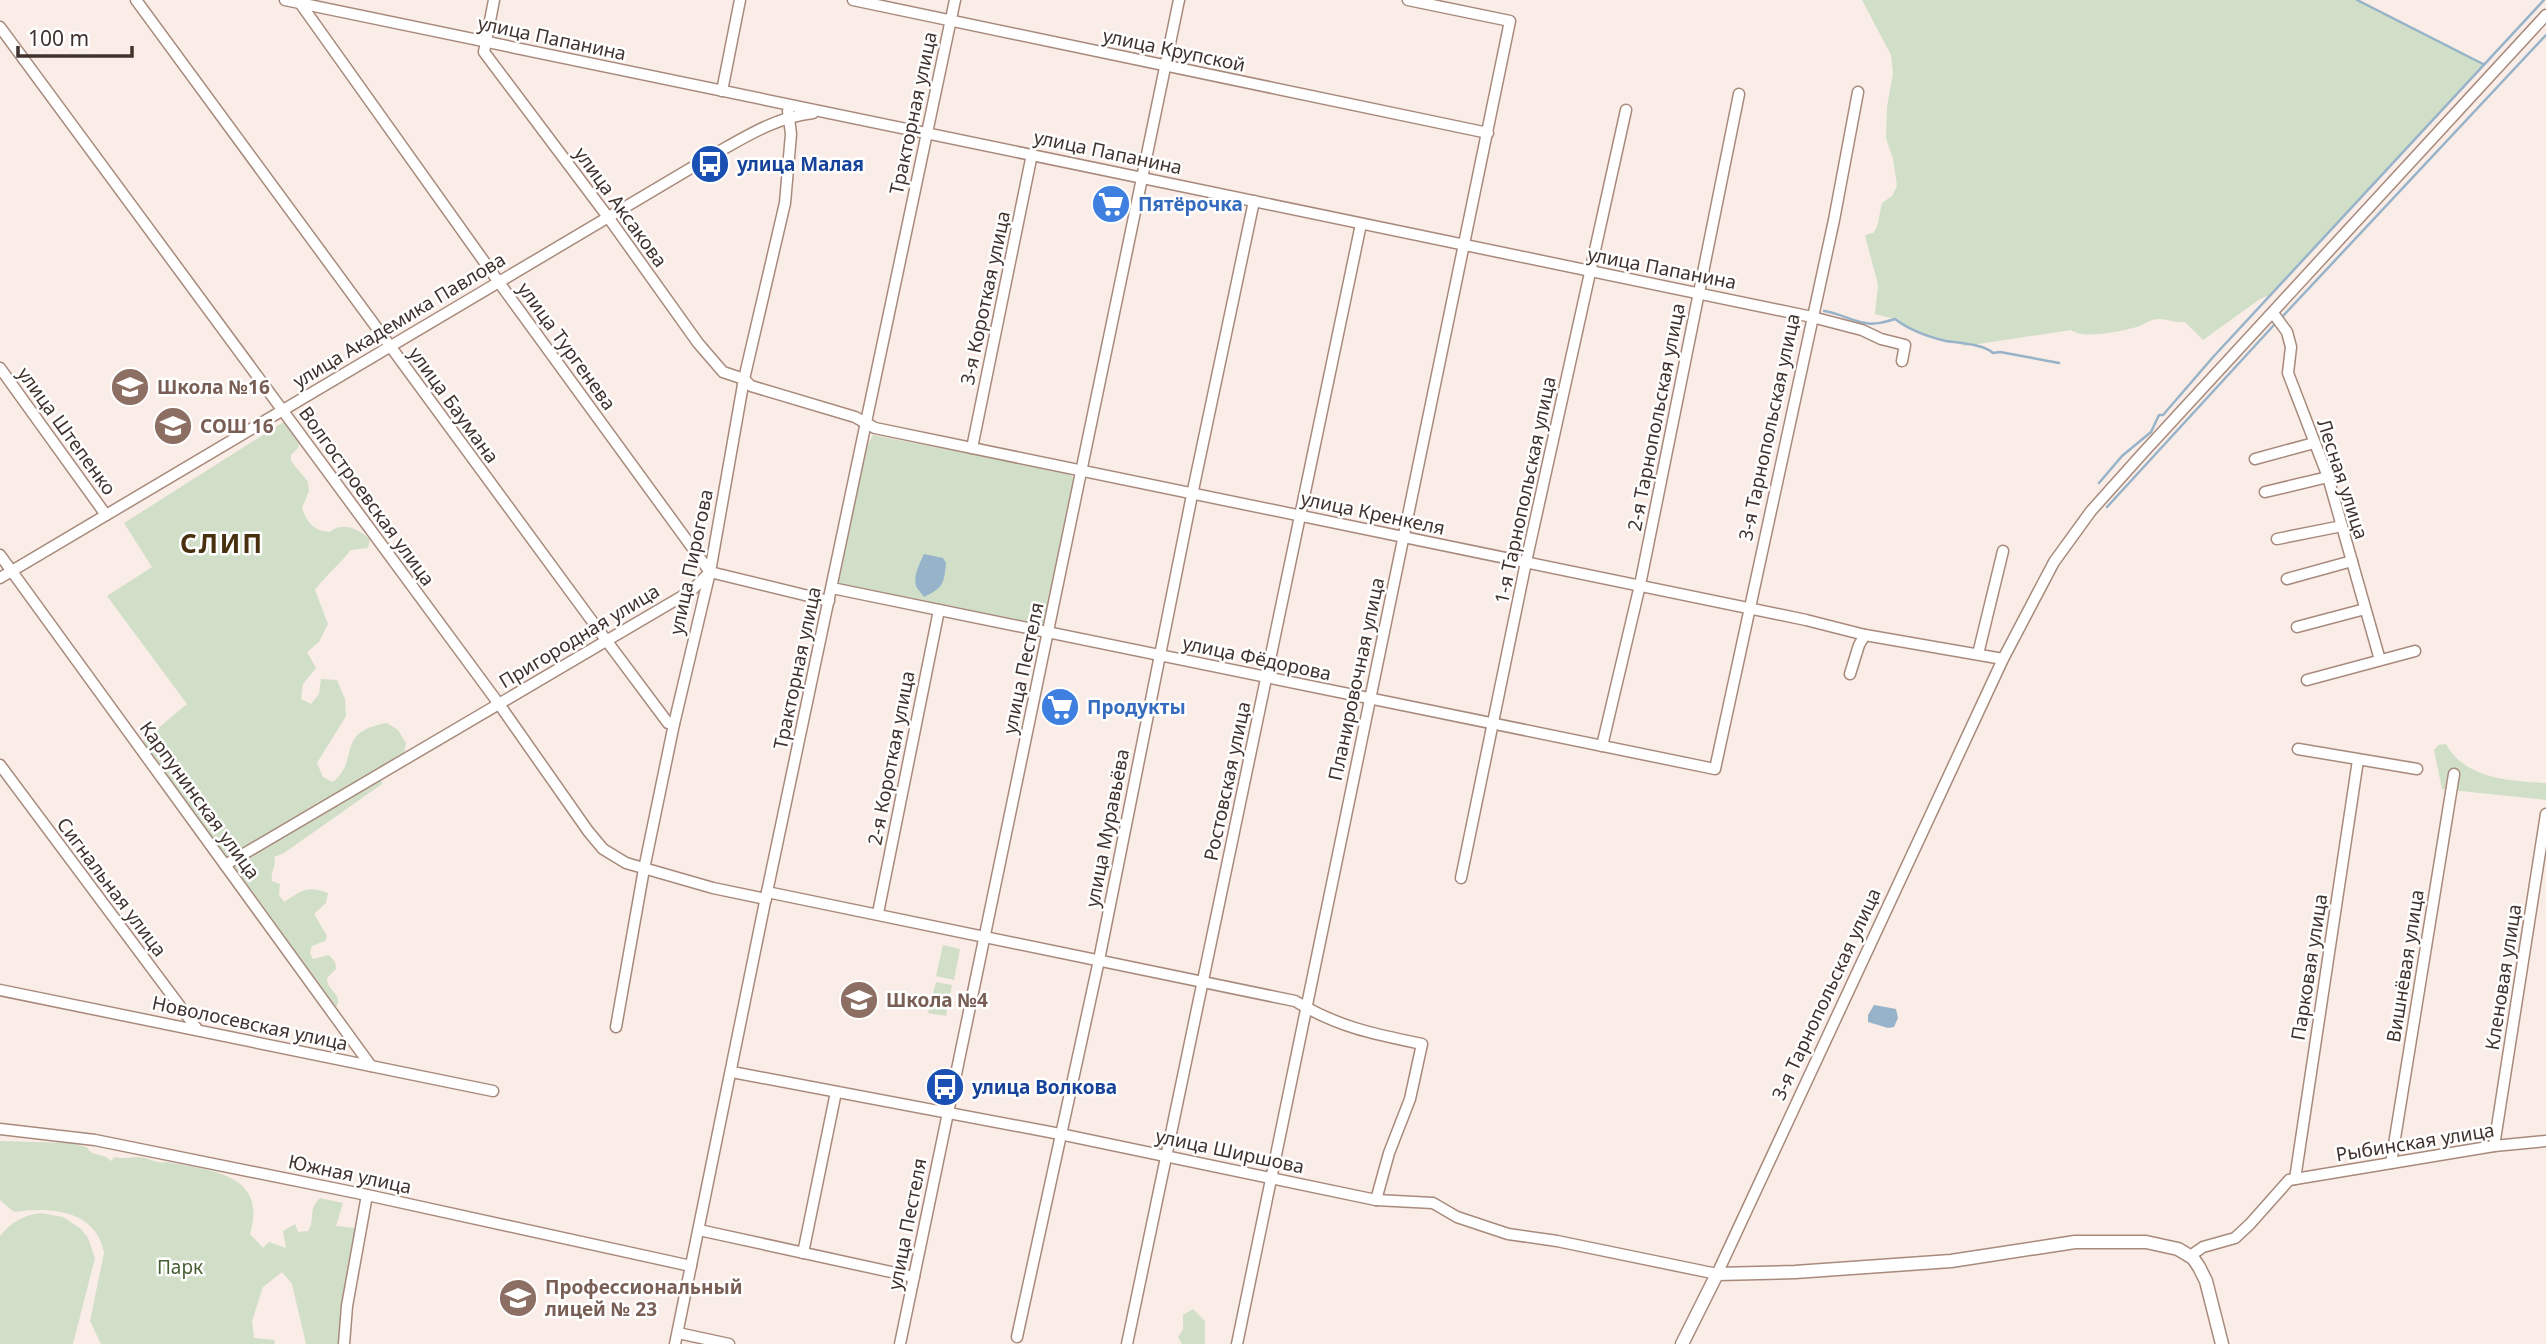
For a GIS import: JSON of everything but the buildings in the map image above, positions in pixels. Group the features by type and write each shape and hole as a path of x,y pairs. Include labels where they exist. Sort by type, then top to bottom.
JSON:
{"main road":[{"path":"1717,1274 1795,1272 1951,1261 2075,1242 2146,1242 2164,1245 2190,1256 2199,1266 2206,1281 2222,1344"},
{"name":"3-я Тарнопольская улица","path":"1682,1344 1717,1274"}],"street":[{"name":"улица Баумана","path":"136,0 606,640 668,723 674,724"},
{"name":"улица Папанина","path":"285,0 722,91 788,111 824,112 926,132 1361,225 1812,317 1905,345 1902,361"},
{"path":"485,42 494,0"},
{"path":"722,91 740,0"},
{"name":"улица Крупской","path":"853,0 1488,133"},
{"name":"Тракторная улица","path":"677,1338 955,0"},
{"name":"улица Пестеля","path":"900,1344 1179,0"},
{"name":"Планировочная улица","path":"1237,1344 1510,21 1408,0"},
{"name":"улица Тургенева","path":"300,2 498,281 710,572"},
{"name":"3-я Тарнопольская улица","path":"1717,1274 2003,659 2037,591 2071,537 2142,454 2546,15"},
{"name":"Волгостроевская улица","path":"0,27 499,704 588,831 612,856 644,869"},
{"name":"улица Аксакова","path":"485,42 484,52 706,352 723,372 744,379"},
{"name":"3-я Тарнопольская улица","path":"1715,769 1858,92"},
{"name":"2-я Тарнопольская улица","path":"1602,746 1640,585 1739,94"},
{"name":"1-я Тарнопольская улица","path":"1461,878 1526,562 1626,110"},
{"name":"улица Академика Павлова","path":"0,578 608,217 716,147 755,131 788,111"},
{"name":"улица Пирогова","path":"616,1027 644,869 674,724 710,572 744,379 785,203 792,134 788,111"},
{"name":"3-я Короткая улица","path":"972,448 1032,154"},
{"name":"улица Муравьёва","path":"1017,1337 1099,960 1254,201"},
{"name":"Ростовская улица","path":"1127,1344 1361,225"},
{"name":"Лесная улица","path":"2273,313 2287,332 2291,347 2288,373 2328,477 2380,660"},
{"name":"улица Штепенко","path":"0,368 106,515"},
{"name":"улица Кренкеля","path":"744,379 751,386 855,417 875,428 1640,585 1865,635 2003,659"},
{"path":"2255,459 2315,443"},
{"path":"2265,492 2328,477"},
{"path":"2277,539 2342,526"},
{"path":"1978,654 2003,551"},
{"name":"Карпунинская улица","path":"0,555 371,1066"},
{"path":"2287,579 2352,561"},
{"path":"710,572 829,600"},
{"name":"Пригородная улица","path":"225,865 691,591 710,572"},
{"name":"улица Фёдорова","path":"832,588 1715,769"},
{"path":"2297,626 2365,609"},
{"name":"2-я Короткая улица","path":"878,913 939,610"},
{"path":"1850,674 1858,645 1865,635"},
{"path":"2308,680 2415,651"},
{"path":"2298,749 2417,769"},
{"name":"Парковая улица","path":"2292,1179 2358,760"},
{"name":"Сигнальная улица","path":"0,765 197,1029"},
{"name":"Вишнёвая улица","path":"2391,1163 2454,774"},
{"name":"Кленовая улица","path":"2494,1146 2546,814"},
{"path":"644,869 767,896 878,913 1295,1001 1319,1015 1357,1031 1422,1044 1410,1099 1376,1199"},
{"name":"Новолосевская улица","path":"1,989 493,1091"},
{"name":"улица Ширшова","path":"732,1072 1060,1134 1376,1199 1433,1203 1457,1217 1508,1234 1556,1241 1717,1274"},
{"path":"803,1253 836,1092"},
{"name":"Южная улица","path":"0,1129 95,1140 368,1195 691,1266"},
{"name":"Рыбинская улица","path":"2292,1179 2494,1146 2546,1142"},
{"path":"2190,1256 2203,1247 2235,1238 2292,1179"},
{"path":"344,1344 347,1306 368,1195"},
{"path":"699,1230 914,1276"},
{"path":"677,1338 729,1344"}],"green space":[{"path":"1862,0 2357,0 2483,64 2272,294 2260,299 2203,340 2185,322 2158,319 2137,327 2103,334 2084,334 2071,330 1965,346 1907,328 1895,319 1875,314 1878,285 1865,235 1873,233 1877,227 1882,203 1892,196 1897,186 1893,159 1886,138 1887,107 1893,73 1891,55"},
{"path":"285,421 300,442 291,455 291,461 308,482 309,491 302,508 306,518 315,528 330,532 340,527 351,528 370,540 368,548 351,550 315,590 328,624 319,642 307,652 316,668 303,684 301,699 311,704 319,694 321,679 337,680 345,699 346,716 317,763 323,777 333,782 346,764 354,740 360,733 387,723 398,730 406,743 403,757 380,773 382,784 284,853 274,857 272,881 280,884 279,895 284,902 304,890 314,889 328,893 326,903 314,914 327,936 325,941 312,946 310,953 313,959 329,955 335,962 336,969 327,978 338,1000 334,1011 143,741 187,704 107,596 152,567 124,523"},
{"path":"873,435 1068,473 1074,478 1074,490 1044,625 1037,626 841,587 838,580 867,446"},
{"path":"2446,744 2454,756 2476,771 2504,779 2546,783 2546,800 2442,789 2434,750 2438,745"},
{"path":"943,945 960,949 954,980 936,976"},
{"path":"936,982 952,985 946,1016 928,1013"},
{"name":"Парк","path":"0,1141 71,1143 86,1147 92,1153 111,1161 115,1157 139,1157 201,1168 232,1178 251,1198 253,1214 250,1234 263,1248 269,1242 286,1248 283,1231 295,1224 298,1232 308,1231 314,1207 320,1198 343,1203 336,1226 355,1228 355,1239 341,1344 306,1344 292,1284 282,1272 263,1287 252,1321 254,1338 274,1340 275,1344 101,1344 90,1321 104,1253 99,1238 81,1219 69,1214 42,1210 14,1212 0,1200"},
{"path":"41,1213 63,1217 81,1229 88,1238 95,1258 73,1344 0,1344 0,1236 18,1220"},
{"path":"1193,1309 1205,1321 1205,1344 1182,1344 1178,1337 1183,1330 1183,1315"}],"water":[{"path":"924,554 943,558 946,563 941,585 924,597 917,588 915,579"},
{"path":"1874,1005 1896,1009 1898,1018 1894,1027 1888,1028 1868,1022 1868,1015"}],"waterway":[{"path":"2357,0 2483,64"},
{"path":"2099,483 2122,456 2151,432 2159,415 2163,415 2214,356 2544,0"},
{"path":"2283,316 2546,35"},
{"path":"1824,311 1869,324 1895,319 1912,329 1946,341 1978,346 1993,353 2059,363"},
{"path":"2107,507 2274,325"}],"place":[{"name":"улица Малая","path":"710,164"},
{"name":"Пятёрочка","path":"1111,204"},
{"name":"Школа №16","path":"130,387"},
{"name":"СОШ 16","path":"173,426"},
{"name":"Продукты","path":"1060,707"},
{"name":"Школа №4","path":"859,1000"},
{"name":"улица Волкова","path":"945,1087"},
{"name":"Профессиональный лицей № 23","path":"518,1298"}],"district":[{"name":"СЛИП","path":"222,544"}]}
